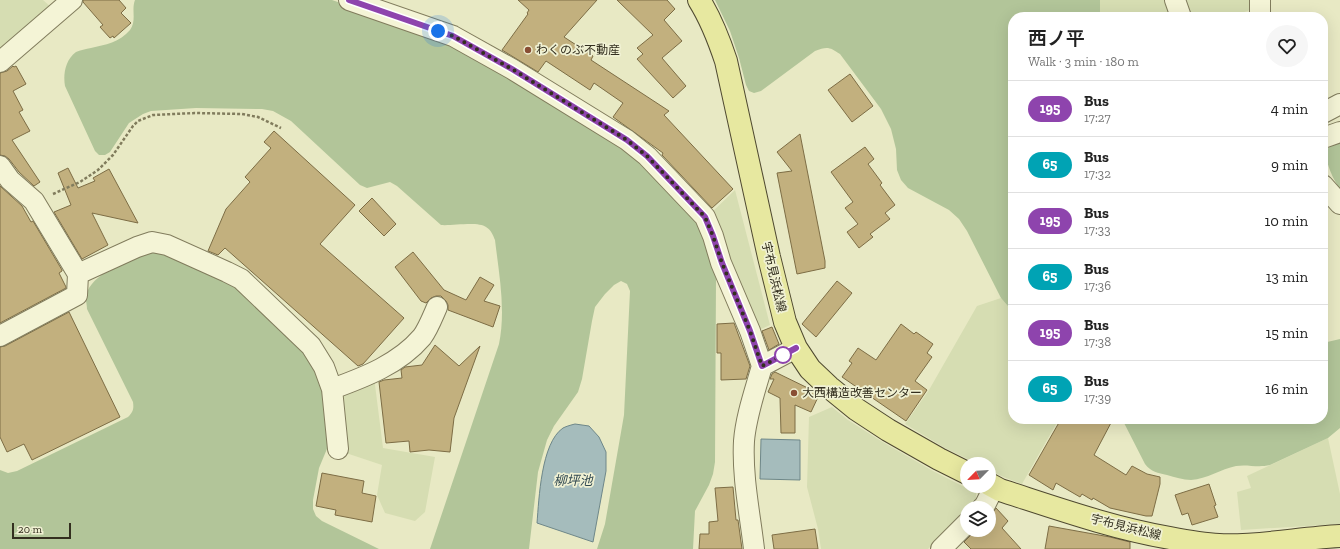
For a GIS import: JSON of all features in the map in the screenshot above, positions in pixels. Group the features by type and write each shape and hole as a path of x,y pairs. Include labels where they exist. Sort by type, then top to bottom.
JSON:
{"main road":[{"name":"宇布見浜松線","path":"699,0 706,11 726,61 785,322 796,348 810,369 856,409 888,430 960,470"},
{"name":"宇布見浜松線","path":"996,488 1112,525 1191,542 1217,545 1244,545 1340,536"}],"street":[{"path":"0,62 72,0"},
{"path":"349,0 453,36 512,69 627,140 647,156 705,217 750,331 762,366 747,418 744,441 744,464 754,549"},
{"path":"1175,0 1179,12"},
{"path":"1328,110 1340,104"},
{"path":"1328,136 1340,132"},
{"path":"0,166 10,180 34,201 78,274 77,295 0,336"},
{"path":"1328,191 1340,204"},
{"path":"78,274 137,247 152,242 168,245 240,279 311,346 324,366 332,389 338,449"},
{"path":"332,389 377,371 394,361 423,336 437,307"},
{"path":"762,366 796,348"},
{"path":"941,549 960,530"}],"path":[{"path":"34,201 80,182 98,170 113,155 132,126 152,115 195,113 242,114 258,117 281,128"}],"green space":[{"path":"0,0 43,0 53,9 0,54"},
{"path":"135,0 332,0 451,41 623,145 700,220 715,265 716,280 715,462 709,485 695,511 693,549 597,549 605,524 624,415 630,291 627,284 621,281 614,285 605,294 595,307 582,379 578,392 554,426 547,440 538,472 529,549 430,549 499,344 502,305 495,240 493,234 486,227 477,224 441,225 397,186 390,182 367,188 360,185 291,121 273,111 262,109 196,108 151,111 129,123 110,152 105,155 99,155 95,151 65,86 64,77 67,63 76,52 102,46 126,34 130,30 134,19"},
{"path":"715,0 1100,0 1100,12 1008,12 1008,306 1001,298 967,231 959,219 949,210 908,188 901,180 897,170 896,149 891,129 881,109 840,54 828,48 815,51 761,91 754,93 749,91 746,85 730,31"},
{"path":"1100,0 1169,0 1173,12 1100,12"},
{"path":"1181,0 1253,0 1253,5 1248,11 1244,12 1185,12"},
{"path":"1340,141 1340,189 1328,165 1328,149 1331,145"},
{"path":"735,190 770,325 757,331 710,214"},
{"path":"152,250 165,252 236,285 305,351 325,391 329,444 319,468 313,500 313,509 316,516 322,521 379,549 0,549 0,470 8,473 17,471 128,417 132,412 133,402 87,309 86,299 88,290 102,275 112,268"},
{"path":"1001,298 1008,306 1008,424 1056,424 1022,484 996,473 996,457 964,457 945,448 905,424 929,390 977,306"},
{"path":"1340,339 1340,428 1328,438 1270,465 1236,466 1203,478 1191,480 1158,473 1150,469 1145,464 1125,424 1328,424 1328,342"},
{"path":"374,377 383,448 435,457 425,512 415,521 385,513 377,495 382,465 346,453 340,391"},
{"path":"832,407 848,420 881,441 960,485 960,493 976,493 976,501 960,501 960,518 928,549 821,549 818,529 807,487 809,417"},
{"path":"1328,438 1340,494 1340,524 1241,530 1237,492 1251,488 1247,476"}],"water":[{"name":"柳坪池","path":"575,424 589,426 599,437 606,452 606,471 593,542 537,523 542,472 550,446 556,435 563,428"},
{"path":"761,439 800,440 800,480 760,479"}],"building":[{"path":"83,0 119,0 126,8 121,13 131,23 114,38 113,36 110,38 100,27 103,25 83,2"},
{"path":"518,0 597,0 564,37 593,56 591,60 669,111 664,115 733,189 712,208 662,155 663,153 613,117 623,103 594,83 590,90 546,61 538,72 502,50 528,14 527,13 529,10"},
{"path":"617,0 667,0 675,9 664,20 682,41 662,58 686,86 673,98 637,59 643,54 637,48 653,35"},
{"path":"13,66 16,66 26,84 13,91 23,110 19,112 30,131 12,140 40,182 34,186 19,172 9,159 0,155 0,73 7,71"},
{"path":"850,74 873,106 852,122 828,90"},
{"path":"274,131 355,205 320,244 404,318 363,364 358,366 225,248 218,255 208,251 226,209 250,182 245,177 271,148 264,142"},
{"path":"800,134 825,261 825,268 797,274 777,173 792,171 777,152"},
{"path":"865,147 874,159 868,164 882,183 880,185 895,205 885,213 890,219 870,234 873,237 859,248 847,232 858,224 845,208 853,202 831,172"},
{"path":"68,168 78,188 95,181 93,178 109,169 138,223 92,213 108,245 82,259 54,212 71,205 58,173"},
{"path":"0,186 22,206 31,222 33,221 62,270 59,273 66,288 0,323"},
{"path":"372,198 396,224 384,236 359,211"},
{"path":"413,252 444,290 466,300 480,277 494,285 484,301 500,306 493,327 448,310 446,301 441,296 431,298 426,303 421,301 395,267"},
{"path":"837,281 852,293 816,337 802,324"},
{"path":"69,312 120,417 32,460 24,444 7,452 0,437 0,347 5,346"},
{"path":"734,323 750,366 746,379 721,380 721,353 717,353 717,324"},
{"path":"901,324 914,334 916,332 933,344 927,353 932,357 915,381 927,390 906,421 842,377 852,363 849,361 858,348 876,360"},
{"path":"772,327 779,344 769,350 762,331"},
{"path":"435,345 459,366 480,346 454,418 450,452 429,450 410,452 409,441 386,443 379,382 402,378 401,370 405,367 422,365"},
{"name":"大西構造改善センター","path":"775,372 816,392 819,395 811,412 795,405 795,433 781,433 780,398 768,392 774,379 770,379 772,374"},
{"path":"1058,424 1110,424 1094,455 1126,475 1132,466 1147,474 1160,477 1160,484 1152,516 1146,516 1110,508 1093,498 1092,500 1082,494 1080,497 1056,483 1053,490 1029,475"},
{"path":"322,473 364,481 362,493 376,496 372,522 335,515 336,510 316,506"},
{"path":"1209,484 1216,505 1214,506 1218,517 1192,525 1188,513 1182,515 1175,495"},
{"path":"733,487 736,520 738,520 742,549 699,549 700,534 709,534 709,522 718,521 715,488"},
{"path":"996,508 1008,521 1002,528 1021,549 971,549 964,542 969,537 996,537"},
{"path":"1049,526 1130,542 1130,549 1045,549"},
{"path":"815,529 818,549 774,549 772,535"}],"bus line":[{"name":"195","path":"349,0 453,36 512,69 627,140 647,156 705,217 750,331 762,366 796,348"}],"place":[{"name":"わくのぶ不動産","path":"528,50"},
{"name":"大西構造改善センター","path":"794,393"}],"route":[{"path":"438,31 453,36 512,69 627,140 647,156 705,217 750,331 762,366 785,354 783,355"}]}
